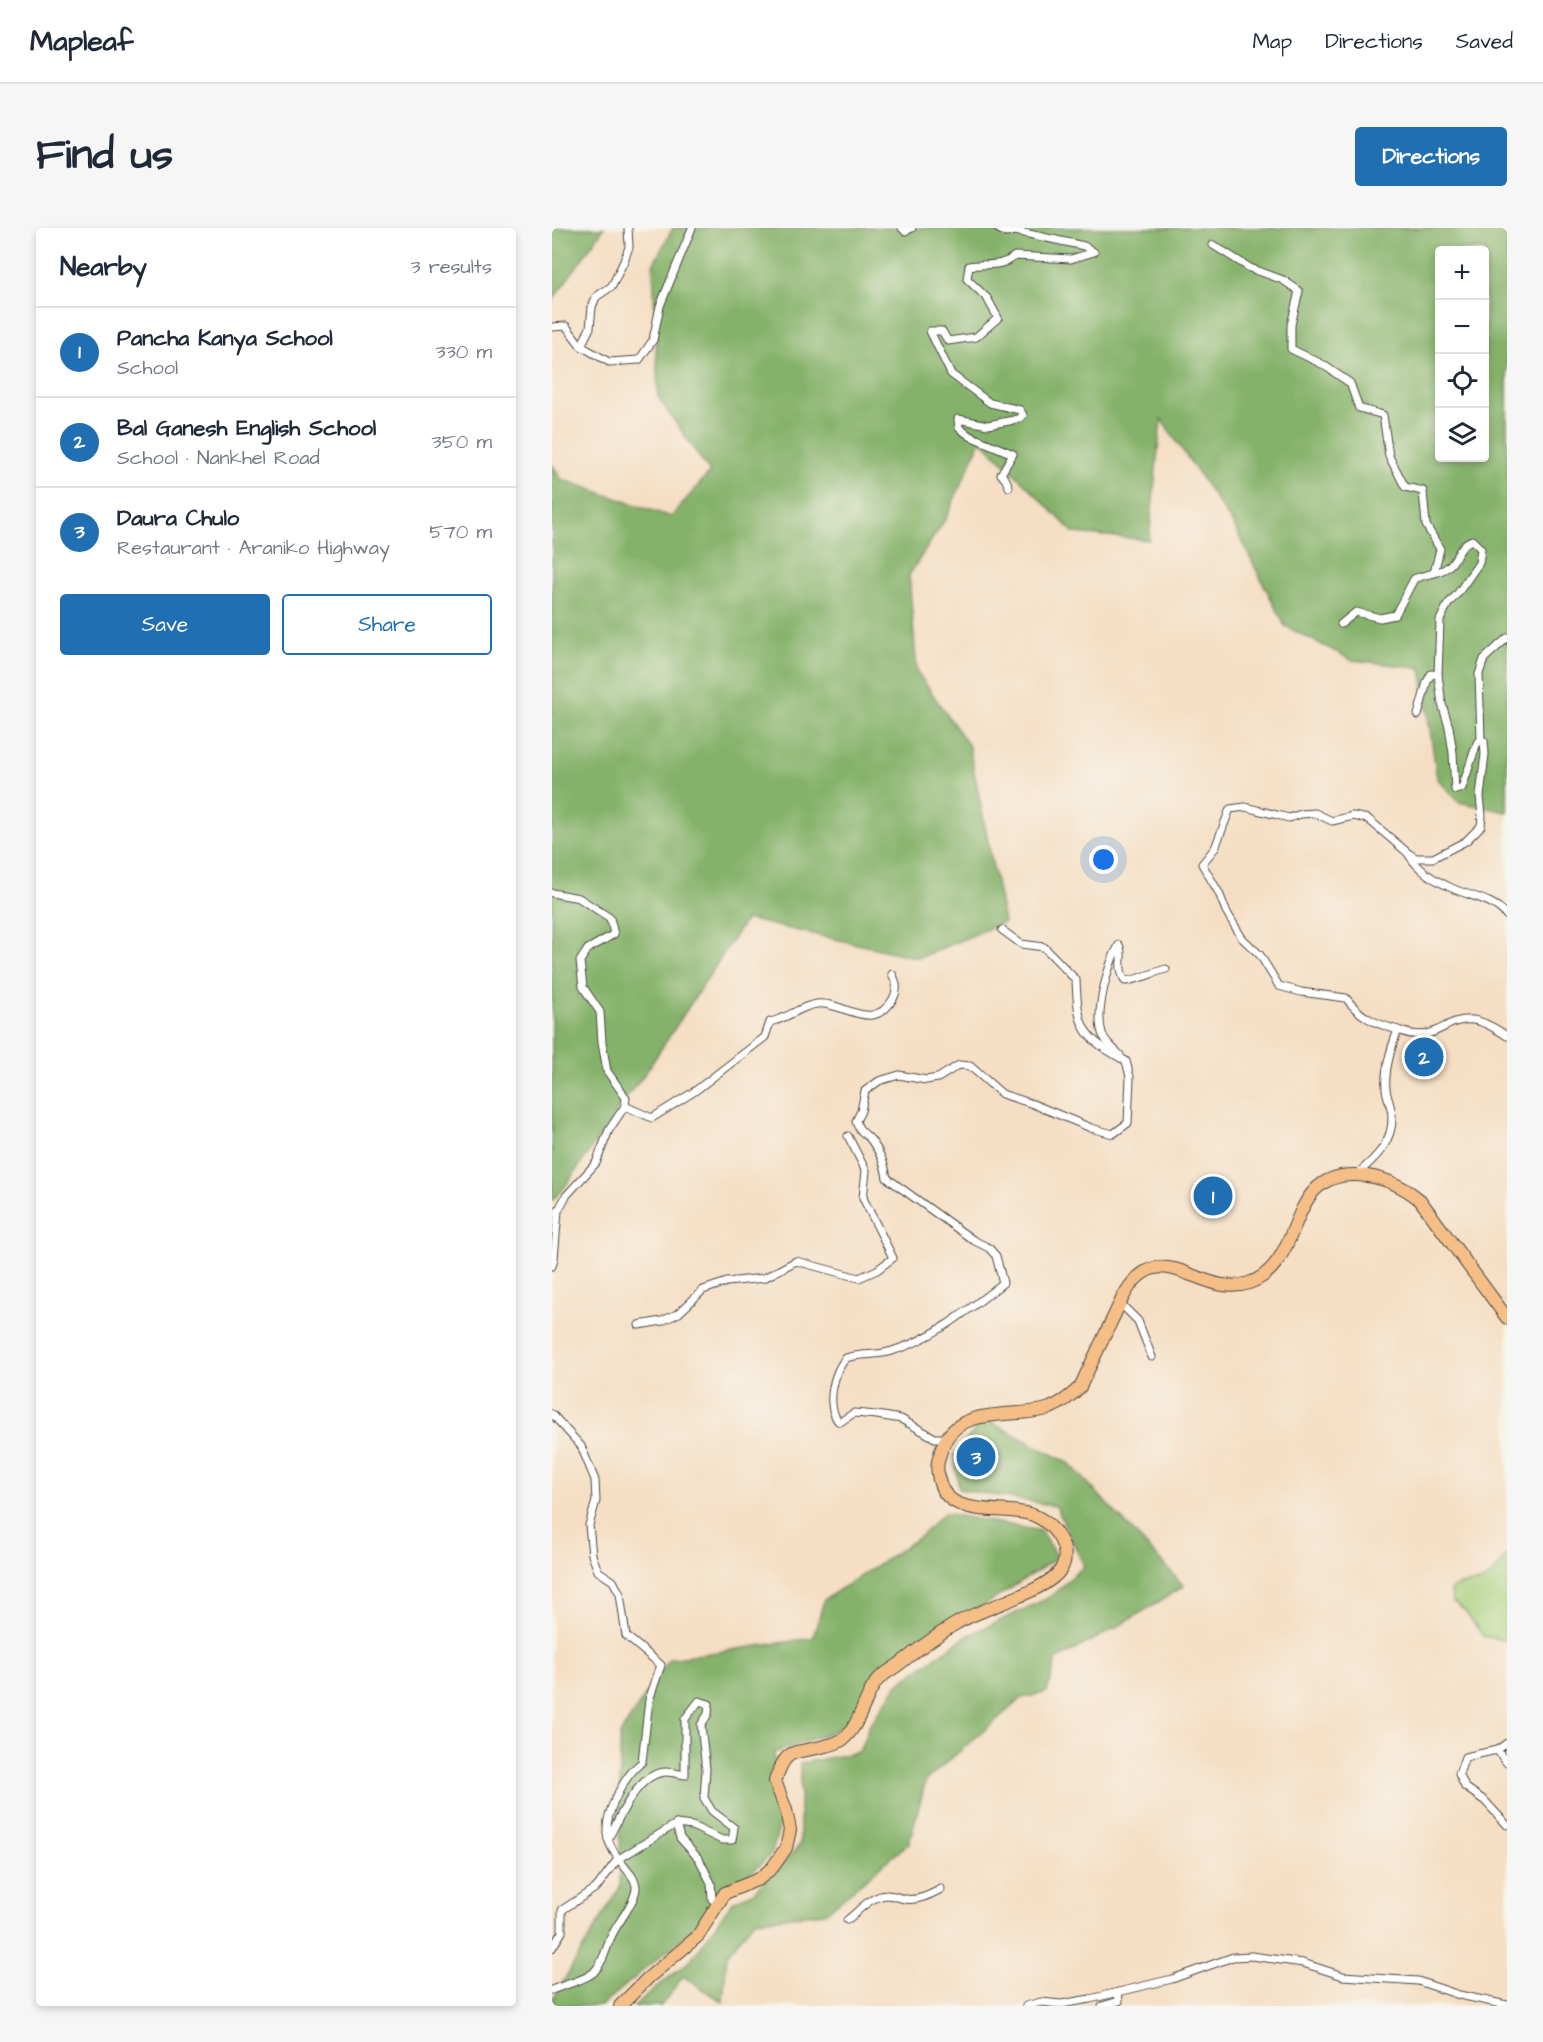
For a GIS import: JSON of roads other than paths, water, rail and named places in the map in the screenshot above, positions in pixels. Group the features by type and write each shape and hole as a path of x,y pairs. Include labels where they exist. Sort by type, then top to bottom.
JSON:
{"highway":[{"path":"620,2006 648,1978 698,1937 725,1893 759,1879 773,1867 786,1848 790,1830 786,1810 775,1781 786,1757 791,1753 840,1742 852,1730 877,1680 957,1623 982,1610 1038,1589 1051,1581 1061,1569 1065,1559 1063,1545 1052,1526 1033,1515 975,1510 949,1497 941,1488 937,1464 946,1438 957,1427 977,1417 1049,1408 1069,1398 1084,1381 1120,1303 1137,1276 1153,1268 1179,1271 1226,1287 1242,1285 1259,1279 1282,1256 1307,1198 1315,1188 1335,1176 1355,1175 1386,1180 1408,1190 1420,1200 1507,1318"}],"street":[{"path":"581,346 590,328 592,307 596,297 612,286 624,261 628,247 628,228"},
{"path":"552,327 566,326 581,346 609,362 639,360 653,340 660,306 692,228"},
{"path":"902,228 905,231 912,228"},
{"path":"997,228 1006,233 1015,231 1084,246 1094,252 1071,259 1015,256 1004,264 984,263 969,266 967,279 987,298 998,318 976,337 948,341 942,331 930,331 951,374 990,403 1020,410 1023,416 1019,419 988,424 958,419 959,428 970,436 1013,454 1002,474 1009,487"},
{"path":"1213,245 1250,268 1283,280 1299,291 1291,325 1291,349 1322,364 1350,383 1359,408 1383,416 1389,456 1405,487 1423,491 1426,525 1440,549 1434,573"},
{"path":"1341,624 1356,612 1380,618 1395,615 1414,579 1441,573 1452,564 1465,543 1472,540 1481,549 1479,564 1448,603 1440,620 1438,675 1453,753 1455,790 1462,788 1477,743 1481,740"},
{"path":"1507,638 1484,659 1479,674 1481,740 1484,741 1485,754 1480,796 1482,816 1481,826 1466,841 1433,858 1416,858 1368,819 1353,816 1332,821 1315,813 1289,818 1245,807 1230,809 1215,848 1202,864 1242,938 1260,955 1279,986 1301,992 1346,998 1354,1010 1373,1022 1418,1036 1449,1025 1474,1020 1507,1036"},
{"path":"1418,715 1431,674 1438,675"},
{"path":"1408,853 1417,867 1428,875 1455,890 1500,908 1507,916"},
{"path":"552,893 579,898 610,918 614,934 588,950 580,961 583,987 600,1012 607,1071 626,1098 626,1106 609,1130 596,1163 566,1196 558,1210 552,1266"},
{"path":"1002,930 1021,944 1044,947 1062,964 1076,980 1077,1009 1082,1026 1090,1038 1126,1061"},
{"path":"946,1438 930,1436 901,1419 854,1413 840,1422 833,1412 831,1402 838,1370 846,1358 889,1353 922,1341 961,1316 1003,1283 996,1256 989,1248 973,1240 887,1178 884,1161 871,1140 858,1128 856,1121 866,1091 879,1081 899,1075 926,1080 938,1078 959,1065 970,1066 1002,1094 1091,1128 1113,1134 1128,1124 1130,1077 1126,1061 1102,1035 1100,1016 1113,955 1119,945 1122,950 1119,962 1125,981 1133,981 1144,975 1166,969"},
{"path":"626,1106 652,1118 695,1090 765,1037 770,1022 791,1016 805,1006 820,1003 851,1012 875,1015 886,1010 897,993 896,982 892,974"},
{"path":"1355,1175 1378,1157 1390,1131 1392,1116 1386,1088 1389,1055 1398,1030"},
{"path":"639,1325 662,1321 679,1313 703,1290 727,1282 764,1278 796,1261 858,1278 877,1270 893,1258 863,1197 866,1171 848,1136"},
{"path":"1120,1303 1138,1321 1152,1357"},
{"path":"552,1414 581,1446 595,1480 596,1501 589,1525 592,1555 598,1571 613,1581 620,1594 626,1636 661,1665 649,1700 642,1762 634,1768 621,1785 607,1825 608,1839 618,1859 634,1879 636,1888 632,1900 612,1935 602,1960 590,1975 552,1990"},
{"path":"552,1948 562,1932 561,1910 597,1887 618,1859 676,1824 692,1827 722,1840 732,1840 734,1828 712,1811 704,1798 706,1769 701,1725 708,1714 709,1704 699,1701 685,1719 685,1775 663,1772 648,1778 628,1801 608,1839"},
{"path":"1507,1743 1497,1750 1465,1757 1458,1774 1464,1787 1485,1801 1507,1824"},
{"path":"1497,1750 1507,1763"},
{"path":"676,1824 680,1838 699,1859 711,1883 712,1899 717,1903"},
{"path":"847,1920 874,1899 886,1895 916,1899 941,1889"},
{"path":"1026,2006 1041,2002 1061,2004 1118,1992 1172,1979 1233,1957 1252,1956 1303,1963 1343,1976 1418,1981 1459,1995 1507,2005"},
{"path":"1102,2006 1119,2001 1118,1992"}],"place":[{"name":"Bal Ganesh English School","path":"1424,1057"},
{"name":"Pancha Kanya School","path":"1213,1196"},
{"name":"Daura Chulo","path":"976,1457"}]}
